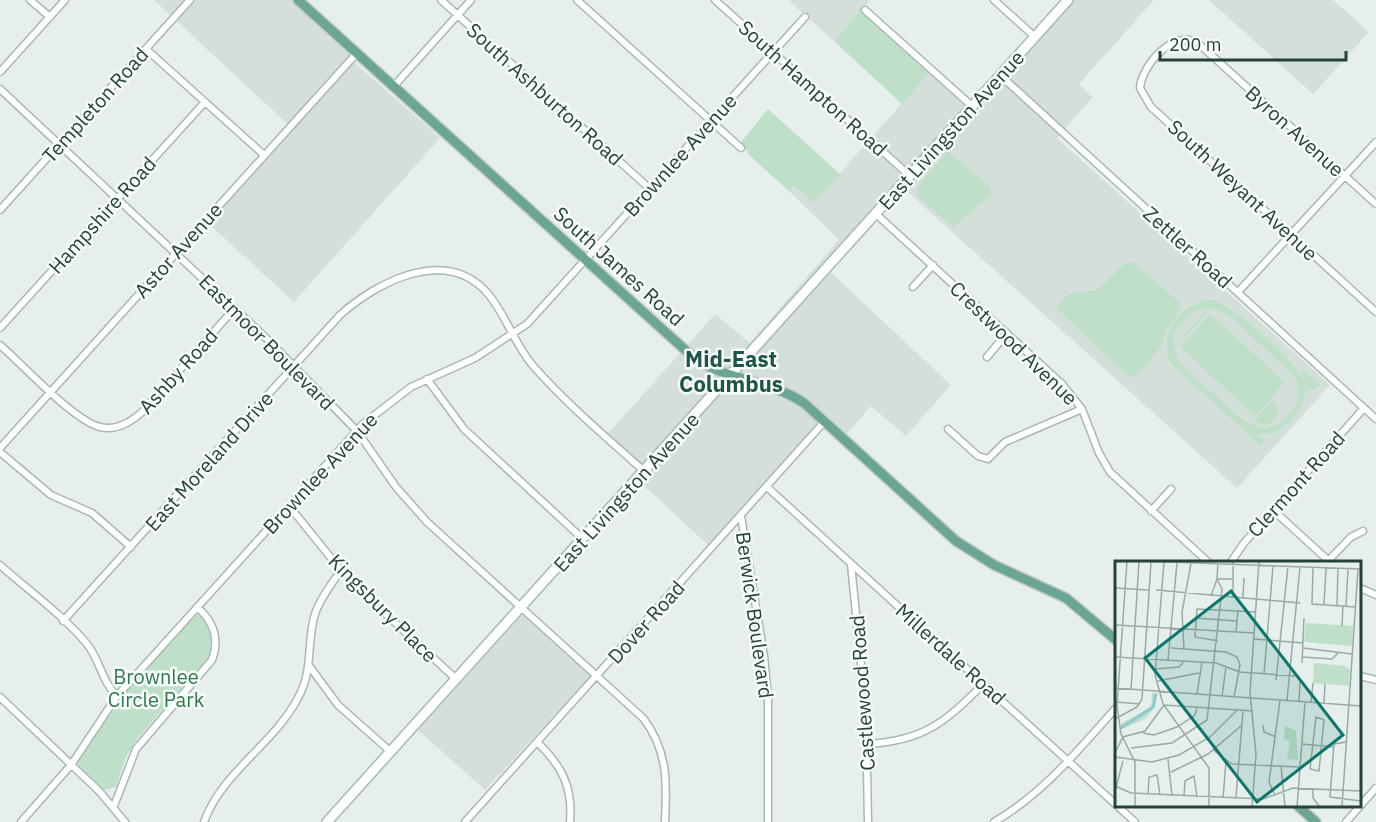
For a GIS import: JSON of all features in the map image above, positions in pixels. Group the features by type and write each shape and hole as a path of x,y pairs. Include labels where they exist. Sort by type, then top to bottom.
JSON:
{"main road":[{"name":"South James Road","path":"298,0 693,357 714,370 787,393 825,421 963,546 994,565 1066,598 1115,639"},
{"name":"East Livingston Avenue","path":"327,822 733,375 1068,0"},
{"path":"1299,807 1316,822"}],"street":[{"path":"30,0 50,17"},
{"path":"0,72 65,0"},
{"name":"Templeton Road","path":"0,210 190,0"},
{"name":"South Ashburton Road","path":"441,0 650,189"},
{"path":"394,86 471,0"},
{"path":"577,0 741,148"},
{"name":"South Hampton Road","path":"716,0 910,176"},
{"path":"994,0 1035,37"},
{"path":"865,10 972,106"},
{"name":"Brownlee Avenue","path":"21,822 72,765 117,696 357,431 396,397 427,379 476,358 527,324 805,17"},
{"name":"Byron Avenue","path":"1156,59 1174,41 1187,39 1198,43 1376,204"},
{"path":"146,49 264,155"},
{"name":"Astor Avenue","path":"0,450 50,390 357,53"},
{"name":"South Weyant Avenue","path":"1156,59 1141,81 1140,88 1147,101 1376,312"},
{"name":"Zettler Road","path":"1000,75 1376,419"},
{"name":"Eastmoor Boulevard","path":"0,89 176,252 294,367 357,431 396,487 427,522 643,718 659,742 665,768 665,822"},
{"name":"Hampshire Road","path":"0,328 205,102"},
{"path":"1238,292 1376,142"},
{"name":"Crestwood Avenue","path":"876,214 1062,384 1082,409 1104,464 1151,511 1207,561"},
{"path":"912,287 933,265"},
{"name":"East Moreland Drive","path":"63,621 354,302 392,280 419,271 451,272 472,280 492,300 511,335"},
{"name":"Ashby Road","path":"50,390 87,422 101,427 115,427 130,422 142,412 235,308"},
{"path":"987,357 1007,333"},
{"path":"511,335 536,369 644,471"},
{"path":"0,345 50,390"},
{"path":"427,379 464,429 583,539"},
{"name":"Clermont Road","path":"1232,561 1239,548 1365,408"},
{"path":"948,429 978,456 988,459 1005,442 1082,409"},
{"name":"Dover Road","path":"465,822 825,421"},
{"path":"0,450 51,495 86,509 131,547"},
{"name":"Millerdale Road","path":"767,487 1115,805"},
{"path":"1151,511 1171,489"},
{"name":"Kingsbury Place","path":"289,506 341,570 376,607 456,679"},
{"path":"1273,510 1328,561"},
{"name":"Berwick Boulevard","path":"741,516 764,656 768,698 768,822"},
{"path":"1330,561 1351,537 1363,531"},
{"name":"Castlewood Road","path":"851,564 868,744 868,822"},
{"path":"0,565 63,621 94,654 108,686 117,696"},
{"path":"204,822 228,782 292,710 310,667 315,613 341,570"},
{"path":"1361,589 1376,595"},
{"path":"114,806 125,771 136,749 212,660 216,640 214,630 198,607"},
{"path":"310,667 338,705 391,752"},
{"path":"1361,676 1376,680"},
{"path":"868,744 890,743 928,732 960,708 983,684"},
{"path":"0,697 114,806 124,822"},
{"path":"994,822 1033,798 1115,709"},
{"path":"537,742 553,757 567,781 570,794 570,822"},
{"path":"1361,805 1376,788"},
{"name":"Millerdale Road","path":"1118,807 1134,822"},
{"path":"1346,822 1359,807"}],"shaded area":[{"path":"154,0 298,0 360,56 356,64 440,138 294,302 208,223 293,129"},
{"path":"788,0 870,0 834,41"},
{"path":"1067,0 1154,0 1079,84 1093,97 1057,138 1330,385 1237,488 901,186 826,268 951,385 906,436 871,406 843,438 824,421 711,548 636,478 643,471 606,436 715,314 750,343 839,240 789,191 794,186 814,202 929,73 975,114 1000,87 994,81"},
{"path":"1209,0 1333,0 1369,32 1313,94"},
{"path":"525,615 589,673 590,677 485,790 418,730 521,616"}],"green space":[{"path":"861,10 929,73 902,104 834,41"},
{"path":"768,109 840,174 814,203 794,186 789,191 750,156 741,142"},
{"path":"948,151 990,187 992,194 954,228 917,196 917,188"},
{"path":"1133,262 1180,303 1181,309 1166,330 1162,345 1139,374 1128,376 1056,308 1069,294 1098,290 1125,263"},
{"path":"1212,300 1234,311 1278,348 1304,382 1303,402 1298,411 1281,429 1259,435 1265,441 1261,446 1174,367 1168,356 1168,334 1173,324 1180,315 1200,302","holes":["1202,308 1216,309 1230,316 1293,375 1298,388 1295,406 1282,421 1272,427 1261,427 1241,418 1179,361 1174,349 1209,311 1207,309 1174,347 1175,335 1181,323"]},
{"path":"1210,314 1285,382 1255,416 1180,347"},
{"path":"1304,370 1320,385 1308,391 1302,372"},
{"path":"1273,400 1278,410 1275,420 1266,425 1254,421"},
{"name":"Brownlee Circle Park","path":"195,614 205,620 210,632 211,646 208,658 137,739 126,757 116,787 104,790 79,767 78,761 126,691"}],"district":[{"name":"Mid-East Columbus","path":"731,370"}]}
